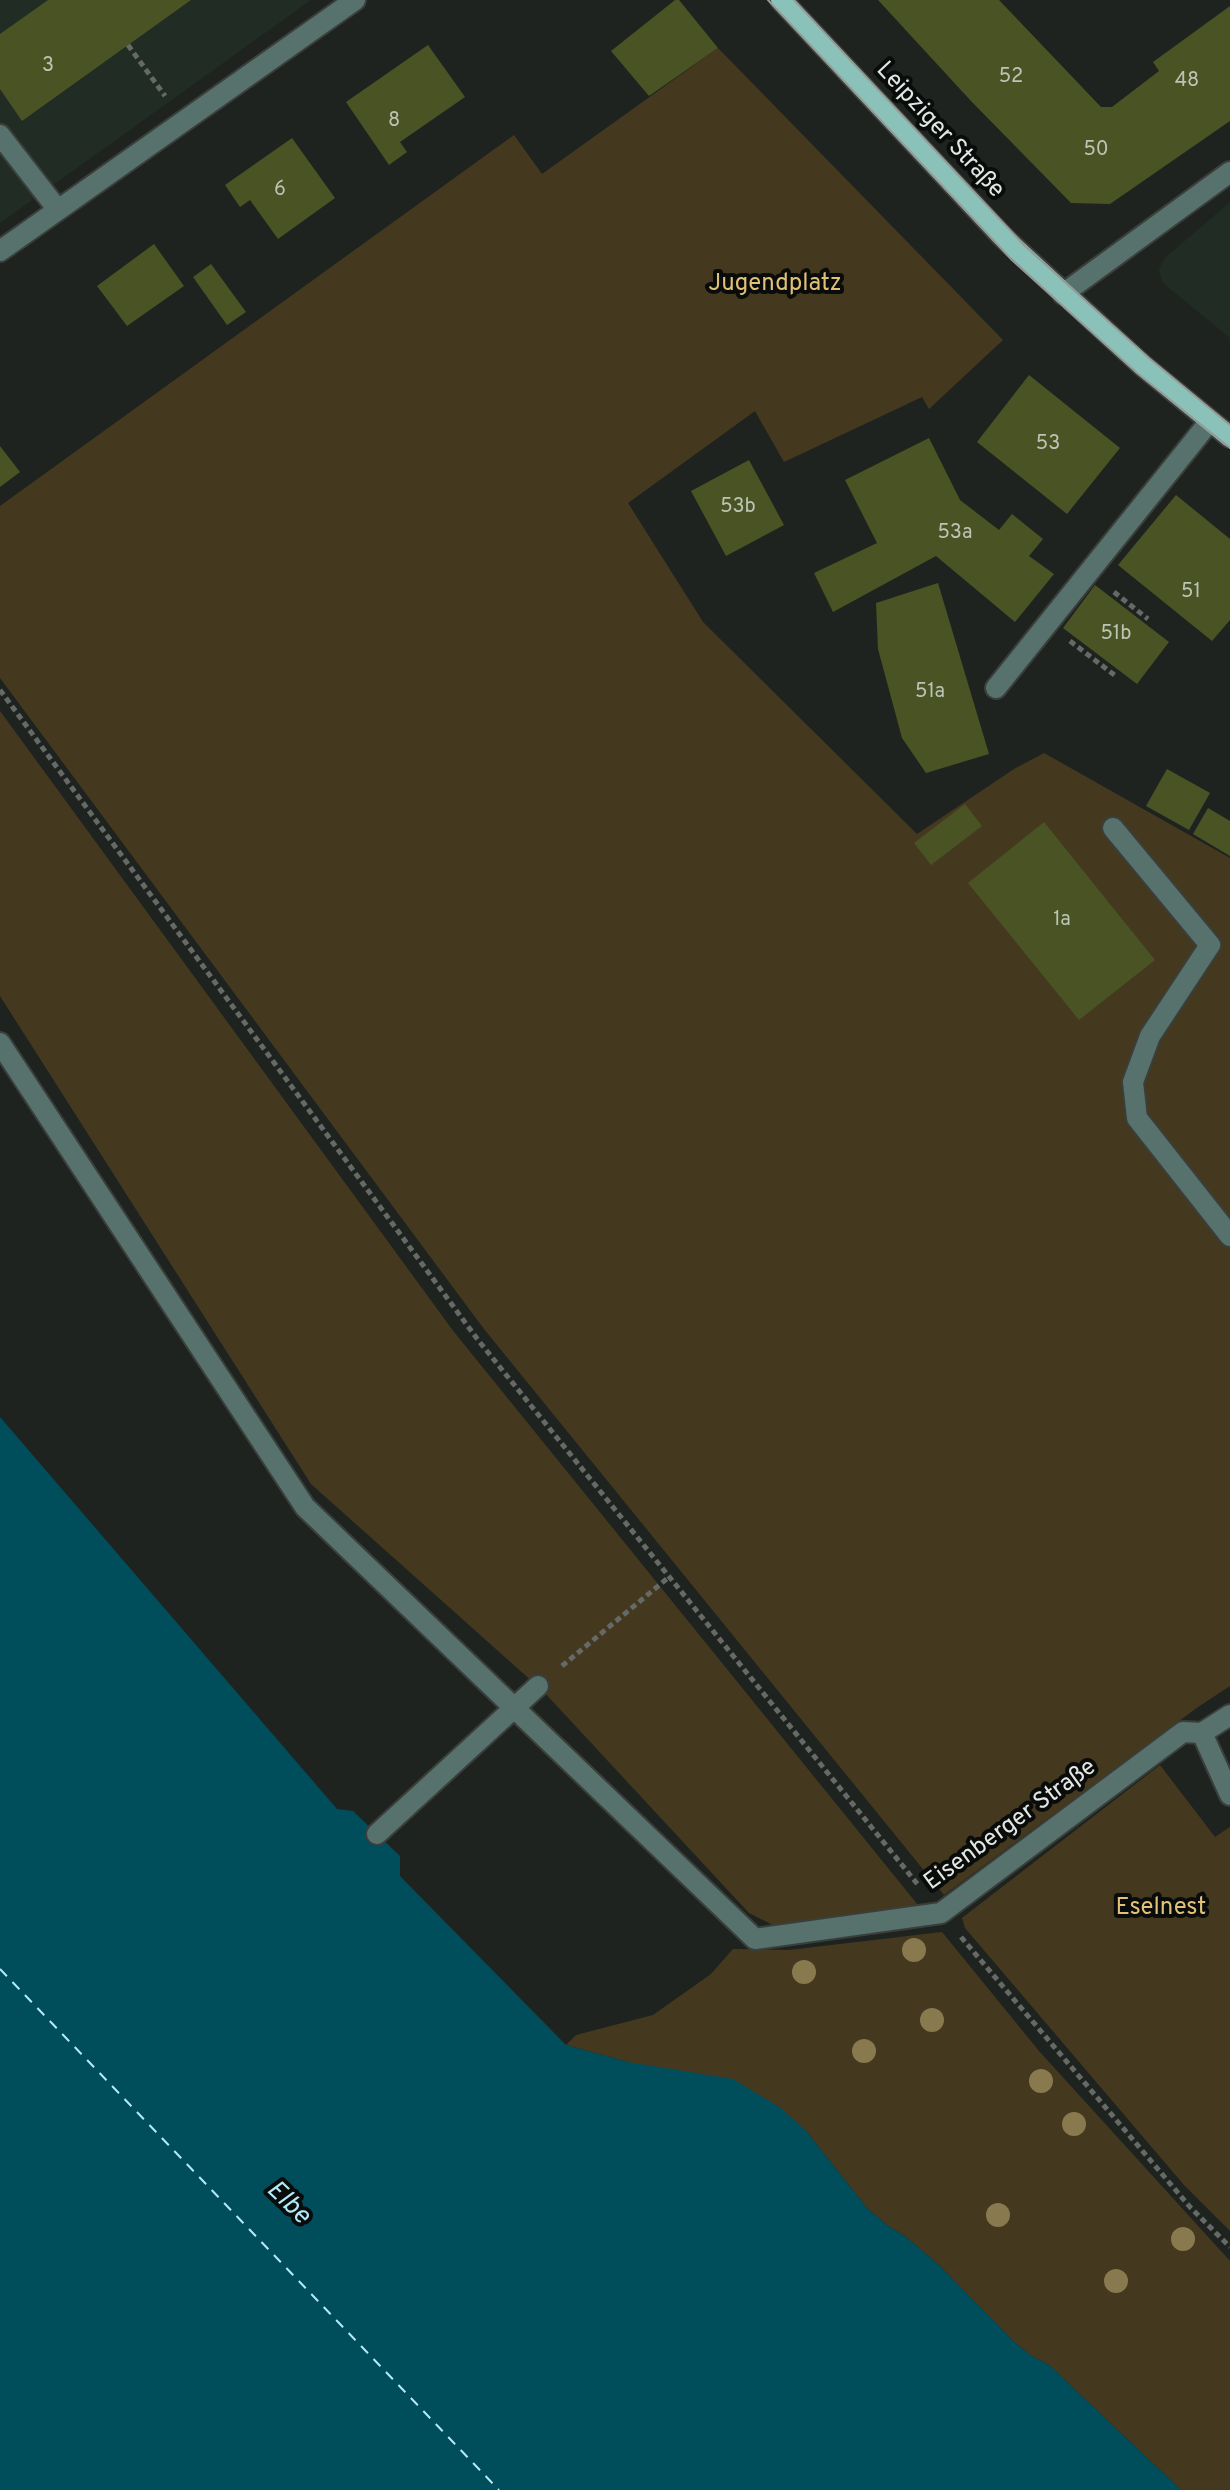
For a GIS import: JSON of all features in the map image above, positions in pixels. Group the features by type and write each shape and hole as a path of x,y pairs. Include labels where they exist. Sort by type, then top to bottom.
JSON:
{"main road":[{"name":"Leipziger Straße","path":"781,0 1002,236 1142,365 1230,437"}],"street":[{"path":"0,251 355,0"},
{"path":"0,135 58,210"},
{"path":"1063,294 1230,172"},
{"path":"996,688 1210,421"},
{"path":"1113,828 1210,945 1150,1036 1133,1082 1137,1118 1230,1236"},
{"path":"0,1043 305,1507 514,1708"},
{"path":"377,1834 538,1686"},
{"name":"Eisenberger Straße","path":"514,1708 755,1939 941,1913 1183,1732 1202,1733 1230,1715"},
{"path":"1202,1733 1230,1795"}],"path":[{"path":"128,45 146,71"},
{"path":"1089,573 1148,619"},
{"path":"1047,624 1117,677"},
{"path":"0,690 478,1340 941,1913 1190,2207 1230,2247"},
{"path":"538,1686 669,1577"}],"shaded area":[{"path":"0,0 311,0 0,223"},
{"path":"1230,202 1230,338 1163,283 1159,270 1165,258"}],"green space":[{"name":"Jugendplatz","path":"718,48 1003,340 929,409 922,397 784,462 755,411 628,503 703,622 917,834 1014,769 1044,753 1230,858 1230,1686 944,1895 484,1329 0,678 0,506 514,135 542,174"},
{"path":"0,711 454,1332 922,1910 777,1927 749,1913 543,1691 311,1484 0,996"},
{"name":"Eselnest","path":"1160,1765 1215,1837 1230,1827 1230,2231 1184,2185 965,1928 962,1918"},
{"path":"942,1932 1039,2051 1230,2261 1230,2490 1181,2490 1049,2365 1012,2340 940,2266 867,2208 806,2131 628,2062 566,2045 576,2035 653,2015 711,1974 733,1949 789,1950"}],"water":[{"name":"Elbe","path":"0,1417 337,1809 353,1811 400,1856 400,1876 566,2045 628,2062 733,2079 781,2108 806,2131 867,2208 940,2266 1012,2340 1049,2365 1181,2490 0,2490"}],"building":[{"path":"48,0 191,0 22,121 0,89 0,34"},
{"path":"679,0 718,48 649,96 611,51"},
{"path":"878,0 999,0 1101,107 1112,107 1159,71 1153,62 1230,6 1230,121 1110,204 1071,203"},
{"path":"428,45 465,97 400,142 407,152 389,165 346,102"},
{"path":"292,138 335,198 278,239 250,200 240,207 225,185"},
{"path":"154,244 184,286 127,326 97,286"},
{"path":"211,264 246,312 227,325 193,277"},
{"path":"1029,375 1120,448 1067,514 977,442"},
{"path":"929,438 960,500 999,530 1012,514 1043,539 1029,556 1054,574 1015,622 936,556 833,612 814,573 877,543 845,480"},
{"path":"0,446 20,472 0,487"},
{"path":"749,460 784,525 726,556 691,491"},
{"path":"1176,495 1230,539 1230,620 1212,641 1118,565"},
{"path":"938,583 989,754 926,773 902,738 878,649 876,603"},
{"path":"1095,585 1169,642 1137,684 1063,628"},
{"path":"1167,769 1210,793 1189,830 1146,806"},
{"path":"965,804 982,826 931,865 914,843"},
{"path":"1208,808 1230,821 1230,856 1193,834"},
{"path":"1044,822 1155,960 1079,1020 968,883"}],"ferry route":[{"path":"0,1969 499,2490"}],"tram line":[{"path":"768,0 1012,260 1137,373 1230,448"},
{"path":"794,0 1025,246 1149,358 1230,425"}]}
